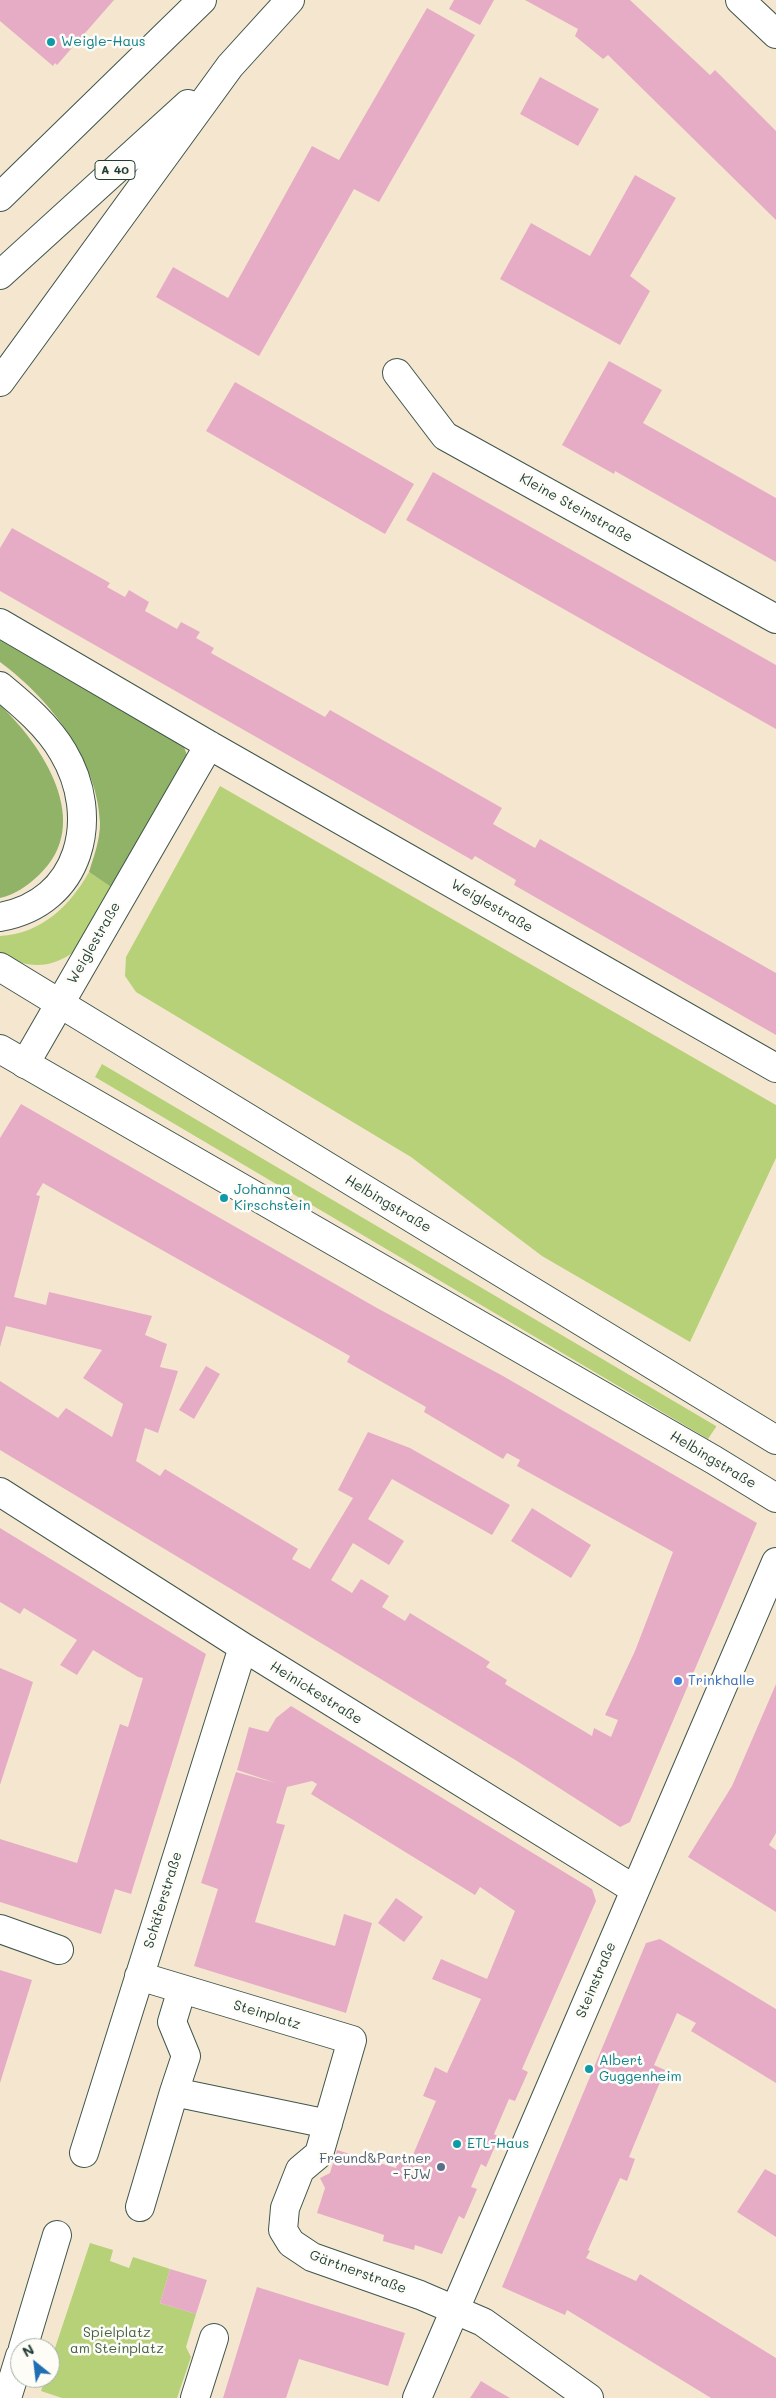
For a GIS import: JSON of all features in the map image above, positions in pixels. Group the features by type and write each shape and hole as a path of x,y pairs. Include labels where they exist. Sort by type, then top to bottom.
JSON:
{"main road":[{"path":"0,196 202,0"},
{"name":"A 40","path":"0,274 230,66 290,0"},
{"path":"740,0 776,34"},
{"path":"3,378 230,66"},
{"name":"Kleine Steinstraße","path":"397,373 445,436 776,619"},
{"name":"Weiglestraße","path":"0,623 209,745 776,1068"},
{"path":"0,686 49,732 63,752 75,775 81,793 83,813 82,836 78,852 70,870 58,886 31,907 13,915 0,917"},
{"name":"Weiglestraße","path":"25,1064 209,745"},
{"name":"Helbingstraße","path":"0,967 776,1440"},
{"name":"Helbingstraße","path":"0,1049 722,1464 776,1498"},
{"name":"Heinickestraße","path":"0,1492 243,1647 634,1889"},
{"name":"Steinstraße","path":"417,2398 776,1562"},
{"name":"Schäferstraße","path":"84,2153 243,1647"},
{"path":"0,1930 59,1950"},
{"name":"Steinplatz","path":"139,1976 352,2040"},
{"path":"140,2207 186,2056 172,2022 182,1989"},
{"name":"Gärtnerstraße","path":"352,2040 319,2154 300,2170 285,2208 283,2230 291,2243 312,2258 420,2295 483,2322 589,2398"},
{"path":"174,2092 328,2124"},
{"path":"26,2338 57,2235"},
{"path":"195,2398 214,2338"}],"green space":[{"path":"0,634 183,744 189,761 117,891 89,872 98,842 100,823 97,799 90,776 80,754 68,732 53,712 36,693 0,662"},
{"path":"0,705 32,741 46,763 56,786 62,809 62,832 55,854 39,875 11,895 0,898"},
{"path":"220,786 776,1105 776,1158 690,1342 542,1256 411,1157 136,992 125,976 126,957"},
{"path":"89,872 117,891 75,951 56,962 38,965 19,962 0,952 0,936 29,930 53,916 73,896"},
{"path":"102,1064 716,1427 708,1439 95,1077"},
{"name":"Spielplatz am Steinplatz","path":"90,2243 113,2250 110,2261 129,2268 133,2257 170,2269 160,2303 196,2314 186,2347 191,2357 177,2398 62,2398 41,2391 42,2388 60,2388 60,2338 58,2338"}],"building":[{"name":"Weigle-Haus","path":"0,0 114,0 57,65 55,63 53,66 0,21"},
{"path":"454,0 494,0 480,25 449,9"},
{"path":"525,0 630,0 710,75 715,70 776,131 776,220 608,55 603,59 575,36 578,29"},
{"path":"427,8 475,35 379,202 354,189 259,356 156,297 173,267 228,298 312,146 339,160"},
{"path":"540,77 599,109 578,146 520,114"},
{"path":"635,175 676,198 630,276 650,291 620,345 500,279 531,223 590,256"},
{"path":"609,361 662,390 643,423 776,498 776,562 615,471 614,474 562,445"},
{"path":"235,382 414,484 385,534 206,431"},
{"path":"433,472 776,665 776,729 406,520"},
{"path":"12,528 110,583 107,587 125,597 129,590 149,602 145,611 177,629 181,622 200,632 196,638 214,648 211,653 325,717 330,710 502,808 493,824 535,848 540,839 776,973 776,1035 514,885 516,880 475,856 472,860 0,591 0,548"},
{"path":"21,1104 377,1308 503,1376 757,1523 630,1822 620,1827 517,1761 0,1450 0,1381 58,1418 66,1408 112,1437 123,1404 83,1378 102,1350 6,1326 0,1347 0,1138","holes":["43,1183 350,1356 347,1362 426,1407 424,1412 503,1459 507,1453 520,1460 517,1466 673,1552 635,1651 605,1715 618,1720 611,1737 594,1728 592,1736 505,1684 507,1680 486,1667 490,1662 410,1613 405,1621 382,1607 389,1596 361,1579 352,1593 331,1580 353,1543 389,1565 404,1541 368,1519 392,1479 492,1535 510,1505 410,1448 368,1432 338,1490 353,1498 310,1569 292,1559 298,1549 165,1469 160,1476 136,1461 145,1428 158,1433 178,1371 160,1367 167,1344 145,1335 152,1316 49,1292 46,1305 14,1297 40,1196 36,1195"]},
{"path":"206,1366 220,1374 194,1419 179,1410"},
{"path":"532,1508 591,1545 571,1578 511,1541"},
{"path":"0,1528 206,1654 131,1894 115,1889 101,1934 0,1902 0,1839 77,1863 120,1724 128,1727 143,1678 138,1677 93,1650 77,1675 60,1665 77,1640 24,1608 20,1614 0,1602"},
{"path":"0,1668 33,1682 0,1785"},
{"path":"776,1684 776,1833 769,1845 776,1850 776,1912 688,1857 732,1786"},
{"path":"291,1706 592,1889 596,1901 522,2069 528,2072 515,2101 509,2099 494,2134 499,2137 486,2167 481,2164 471,2187 477,2189 464,2219 459,2216 442,2254 415,2245 414,2250 383,2241 384,2235 317,2213 325,2188 320,2178 330,2173 337,2150 396,2168 398,2161 409,2164 436,2101 423,2096 435,2067 447,2073 481,1999 432,1979 441,1959 487,1979 515,1911 480,1887 475,1895 311,1794 317,1784 312,1781 287,1787 276,1823 285,1825 255,1922 335,1946 344,1914 372,1923 346,2013 194,1966 218,1889 201,1883 236,1772 276,1783 237,1770 249,1727 268,1732 276,1718"},
{"path":"396,1898 423,1917 404,1942 378,1923"},
{"path":"660,1939 776,2009 776,2083 691,2031 696,2023 677,2013 654,2065 665,2070 629,2157 635,2159 627,2181 620,2178 586,2258 636,2281 640,2274 776,2358 776,2398 711,2398 567,2310 565,2315 502,2287 646,1943"},
{"path":"0,1970 32,1980 0,2083"},
{"path":"765,2169 776,2175 776,2237 737,2212"},
{"path":"170,2269 207,2280 196,2314 160,2303"},
{"path":"257,2287 405,2333 388,2386 299,2359 286,2398 223,2398"},
{"path":"481,2381 496,2390 510,2398 470,2398"}],"place":[{"name":"Weigle-Haus","path":"51,42"},
{"name":"Johanna Kirschstein","path":"224,1198"},
{"name":"Trinkhalle","path":"678,1681"},
{"name":"Albert Guggenheim","path":"589,2069"},
{"name":"ETL-Haus","path":"457,2144"},
{"name":"Freund&Partner - FJW","path":"441,2167"}]}
